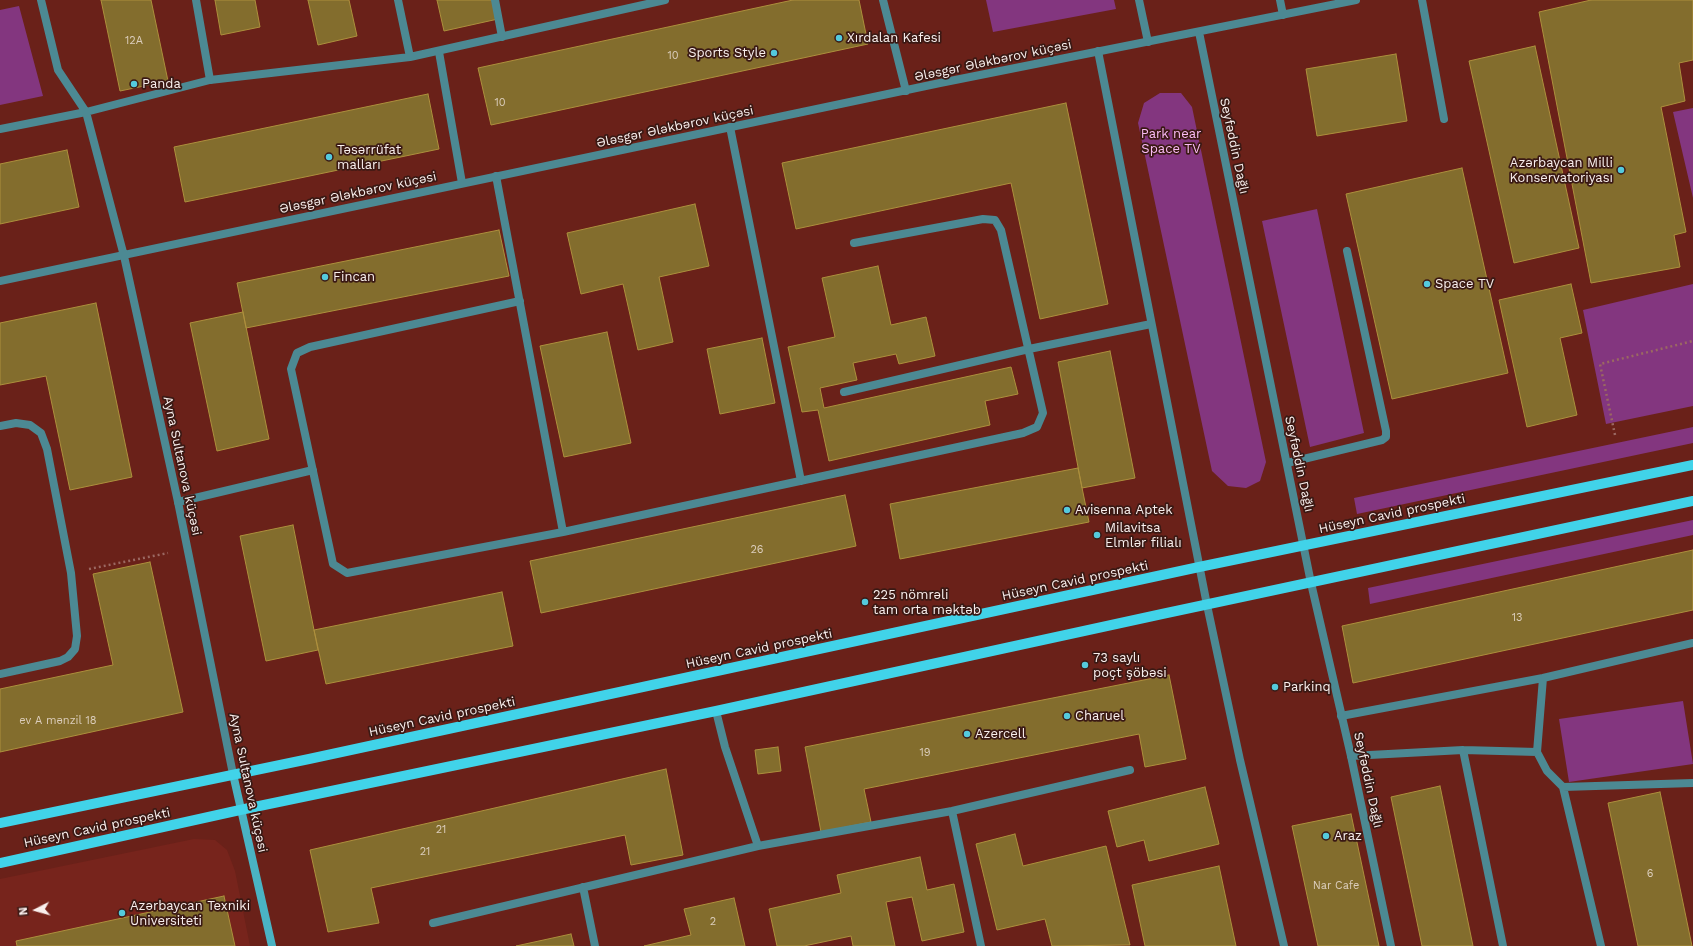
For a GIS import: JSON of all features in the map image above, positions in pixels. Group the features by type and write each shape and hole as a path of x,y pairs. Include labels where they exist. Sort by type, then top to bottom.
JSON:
{"main road":[{"name":"Hüseyn Cavid prospekti","path":"0,823 276,766 1199,567 1693,465"},
{"path":"716,711 1693,501"},
{"name":"Hüseyn Cavid prospekti","path":"0,863 240,810 716,711"},
{"name":"Ayna Sultanova küçəsi","path":"233,774 272,946"}],"street":[{"name":"Ayna Sultanova küçəsi","path":"41,0 58,70 86,112 124,256 188,549 233,774"},
{"path":"196,0 210,80"},
{"path":"398,0 410,57"},
{"path":"495,0 502,37"},
{"path":"0,129 86,112 210,80 410,57 439,52 665,0"},
{"path":"883,0 906,91"},
{"path":"1140,0 1148,42"},
{"path":"1280,0 1283,15"},
{"name":"Ələsgər Ələkbərov küçəsi","path":"0,281 730,127 1098,51 1356,0"},
{"path":"1422,0 1444,119"},
{"name":"Seyfəddin Dağlı","path":"1199,32 1311,582 1351,756 1391,946"},
{"path":"1098,51 1199,567 1240,760 1284,946"},
{"path":"439,52 462,183"},
{"path":"730,127 801,481"},
{"path":"496,176 563,532"},
{"path":"520,301 310,347 297,353 291,369 333,564 347,573 563,532 1023,433 1037,427 1043,413 1001,230 995,220 983,219 854,243"},
{"path":"1287,463 1382,440 1386,437 1347,251"},
{"path":"844,392 1029,349 1151,324"},
{"path":"0,426 16,423 30,424 41,433 47,449 71,573 77,636 75,649 68,657 60,661 0,674"},
{"path":"178,502 313,470"},
{"path":"1341,716 1543,678 1693,643"},
{"path":"1543,678 1537,752 1546,771 1563,787 1600,946"},
{"path":"716,711 725,747 758,846"},
{"path":"1351,756 1463,750 1537,752"},
{"path":"1463,750 1504,946"},
{"path":"433,923 758,846 952,811 1130,770"},
{"path":"1563,787 1693,782"},
{"path":"952,811 981,946"},
{"path":"583,887 595,946"}],"path":[{"path":"1615,435 1600,364 1693,342"},
{"path":"71,573 188,549"}],"shaded area":[{"name":"Azərbaycan Texniki Universiteti","path":"194,839 215,840 227,850 235,871 250,946 0,946 0,879"}],"green space":[{"path":"986,0 1114,0 1116,9 993,32"},
{"path":"19,6 43,96 0,105 0,10"},
{"name":"Park near Space TV","path":"1160,93 1181,93 1192,107 1266,462 1260,481 1246,488 1228,486 1212,471 1138,123 1144,103"},
{"path":"1693,108 1693,198 1673,112"},
{"path":"1317,209 1364,433 1310,447 1262,221"},
{"path":"1693,284 1693,406 1606,424 1583,310"},
{"path":"1693,427 1693,443 1357,514 1354,498"},
{"path":"1693,520 1693,535 1370,604 1368,588"},
{"path":"1683,701 1693,764 1569,782 1559,719"}],"building":[{"path":"101,0 151,0 168,81 120,91"},
{"path":"215,0 255,0 260,27 221,35"},
{"path":"308,0 349,0 357,36 318,45"},
{"path":"437,0 494,0 498,19 444,31"},
{"path":"793,0 859,0 868,44 491,125 478,68"},
{"name":"Azərbaycan Milli Konservatoriyası","path":"1591,0 1693,0 1693,60 1679,63 1685,101 1661,107 1686,232 1674,235 1680,267 1591,283 1539,12"},
{"path":"1535,46 1579,248 1514,263 1469,61"},
{"path":"1396,54 1407,121 1317,136 1306,69"},
{"path":"428,94 439,149 185,202 174,147"},
{"path":"1066,103 1108,304 1040,319 1011,183 796,229 782,163"},
{"path":"67,150 79,207 0,224 0,164"},
{"name":"Space TV","path":"1462,168 1508,373 1392,399 1346,194"},
{"path":"695,204 709,266 659,277 673,342 638,350 623,284 581,294 567,233"},
{"path":"499,230 509,276 246,328 237,283"},
{"path":"878,266 891,325 926,317 935,356 899,364 896,354 853,363 857,380 820,388 824,408 1011,367 1018,394 985,401 990,425 829,461 818,410 802,412 788,347 835,337 822,278"},
{"path":"1571,284 1582,333 1560,338 1577,415 1527,427 1499,300"},
{"path":"96,303 132,477 70,490 46,376 0,385 0,323"},
{"path":"243,312 269,439 217,451 190,323"},
{"path":"607,332 631,443 564,457 540,346"},
{"path":"762,338 775,403 720,414 707,349"},
{"path":"1110,351 1135,478 1082,488 1058,362"},
{"path":"1078,468 1089,522 900,559 890,504"},
{"path":"845,495 856,546 541,613 530,561"},
{"path":"293,525 318,650 266,661 240,536"},
{"path":"1693,550 1693,610 1353,683 1342,626"},
{"path":"150,562 183,712 0,752 0,689 113,665 93,574"},
{"path":"502,592 513,646 326,684 314,630"},
{"path":"1169,675 1186,759 1145,767 1139,734 864,789 871,822 821,832 805,747"},
{"path":"778,747 781,771 758,774 755,750"},
{"path":"666,769 683,855 631,865 625,835 371,888 379,923 328,932 310,850"},
{"path":"1440,786 1473,946 1422,946 1391,797"},
{"path":"1205,787 1219,844 1149,861 1144,840 1117,847 1108,811"},
{"path":"1660,792 1692,946 1638,946 1608,803"},
{"path":"1351,814 1379,946 1318,946 1292,826"},
{"path":"1015,834 1023,866 1106,846 1130,945 1052,946 1045,919 997,930 976,844"},
{"path":"920,857 927,890 954,884 964,932 922,941 912,897 886,902 895,946 853,946 851,936 804,946 777,946 769,909 841,893 837,875"},
{"path":"1219,866 1236,946 1145,946 1132,885"},
{"path":"224,896 235,946 17,946 16,941"},
{"path":"734,898 745,946 644,946 691,935 684,909"},
{"path":"571,934 574,946 516,946"}],"place":[{"name":"Xırdalan Kafesi","path":"839,38"},
{"name":"Sports Style","path":"774,53"},
{"name":"Panda","path":"134,84"},
{"name":"Təsərrüfat malları","path":"329,157"},
{"name":"Azərbaycan Milli Konservatoriyası","path":"1621,170"},
{"name":"Fincan","path":"325,277"},
{"name":"Space TV","path":"1427,284"},
{"name":"Avisenna Aptek","path":"1067,510"},
{"name":"Milavitsa Elmlər filialı","path":"1097,535"},
{"name":"225 nömrəli tam orta məktəb","path":"865,602"},
{"name":"73 saylı poçt şöbəsi","path":"1085,665"},
{"name":"Parkinq","path":"1275,687"},
{"name":"Charuel","path":"1067,716"},
{"name":"Azercell","path":"967,734"},
{"name":"Araz","path":"1326,836"},
{"name":"Azərbaycan Texniki Universiteti","path":"122,913"}]}
